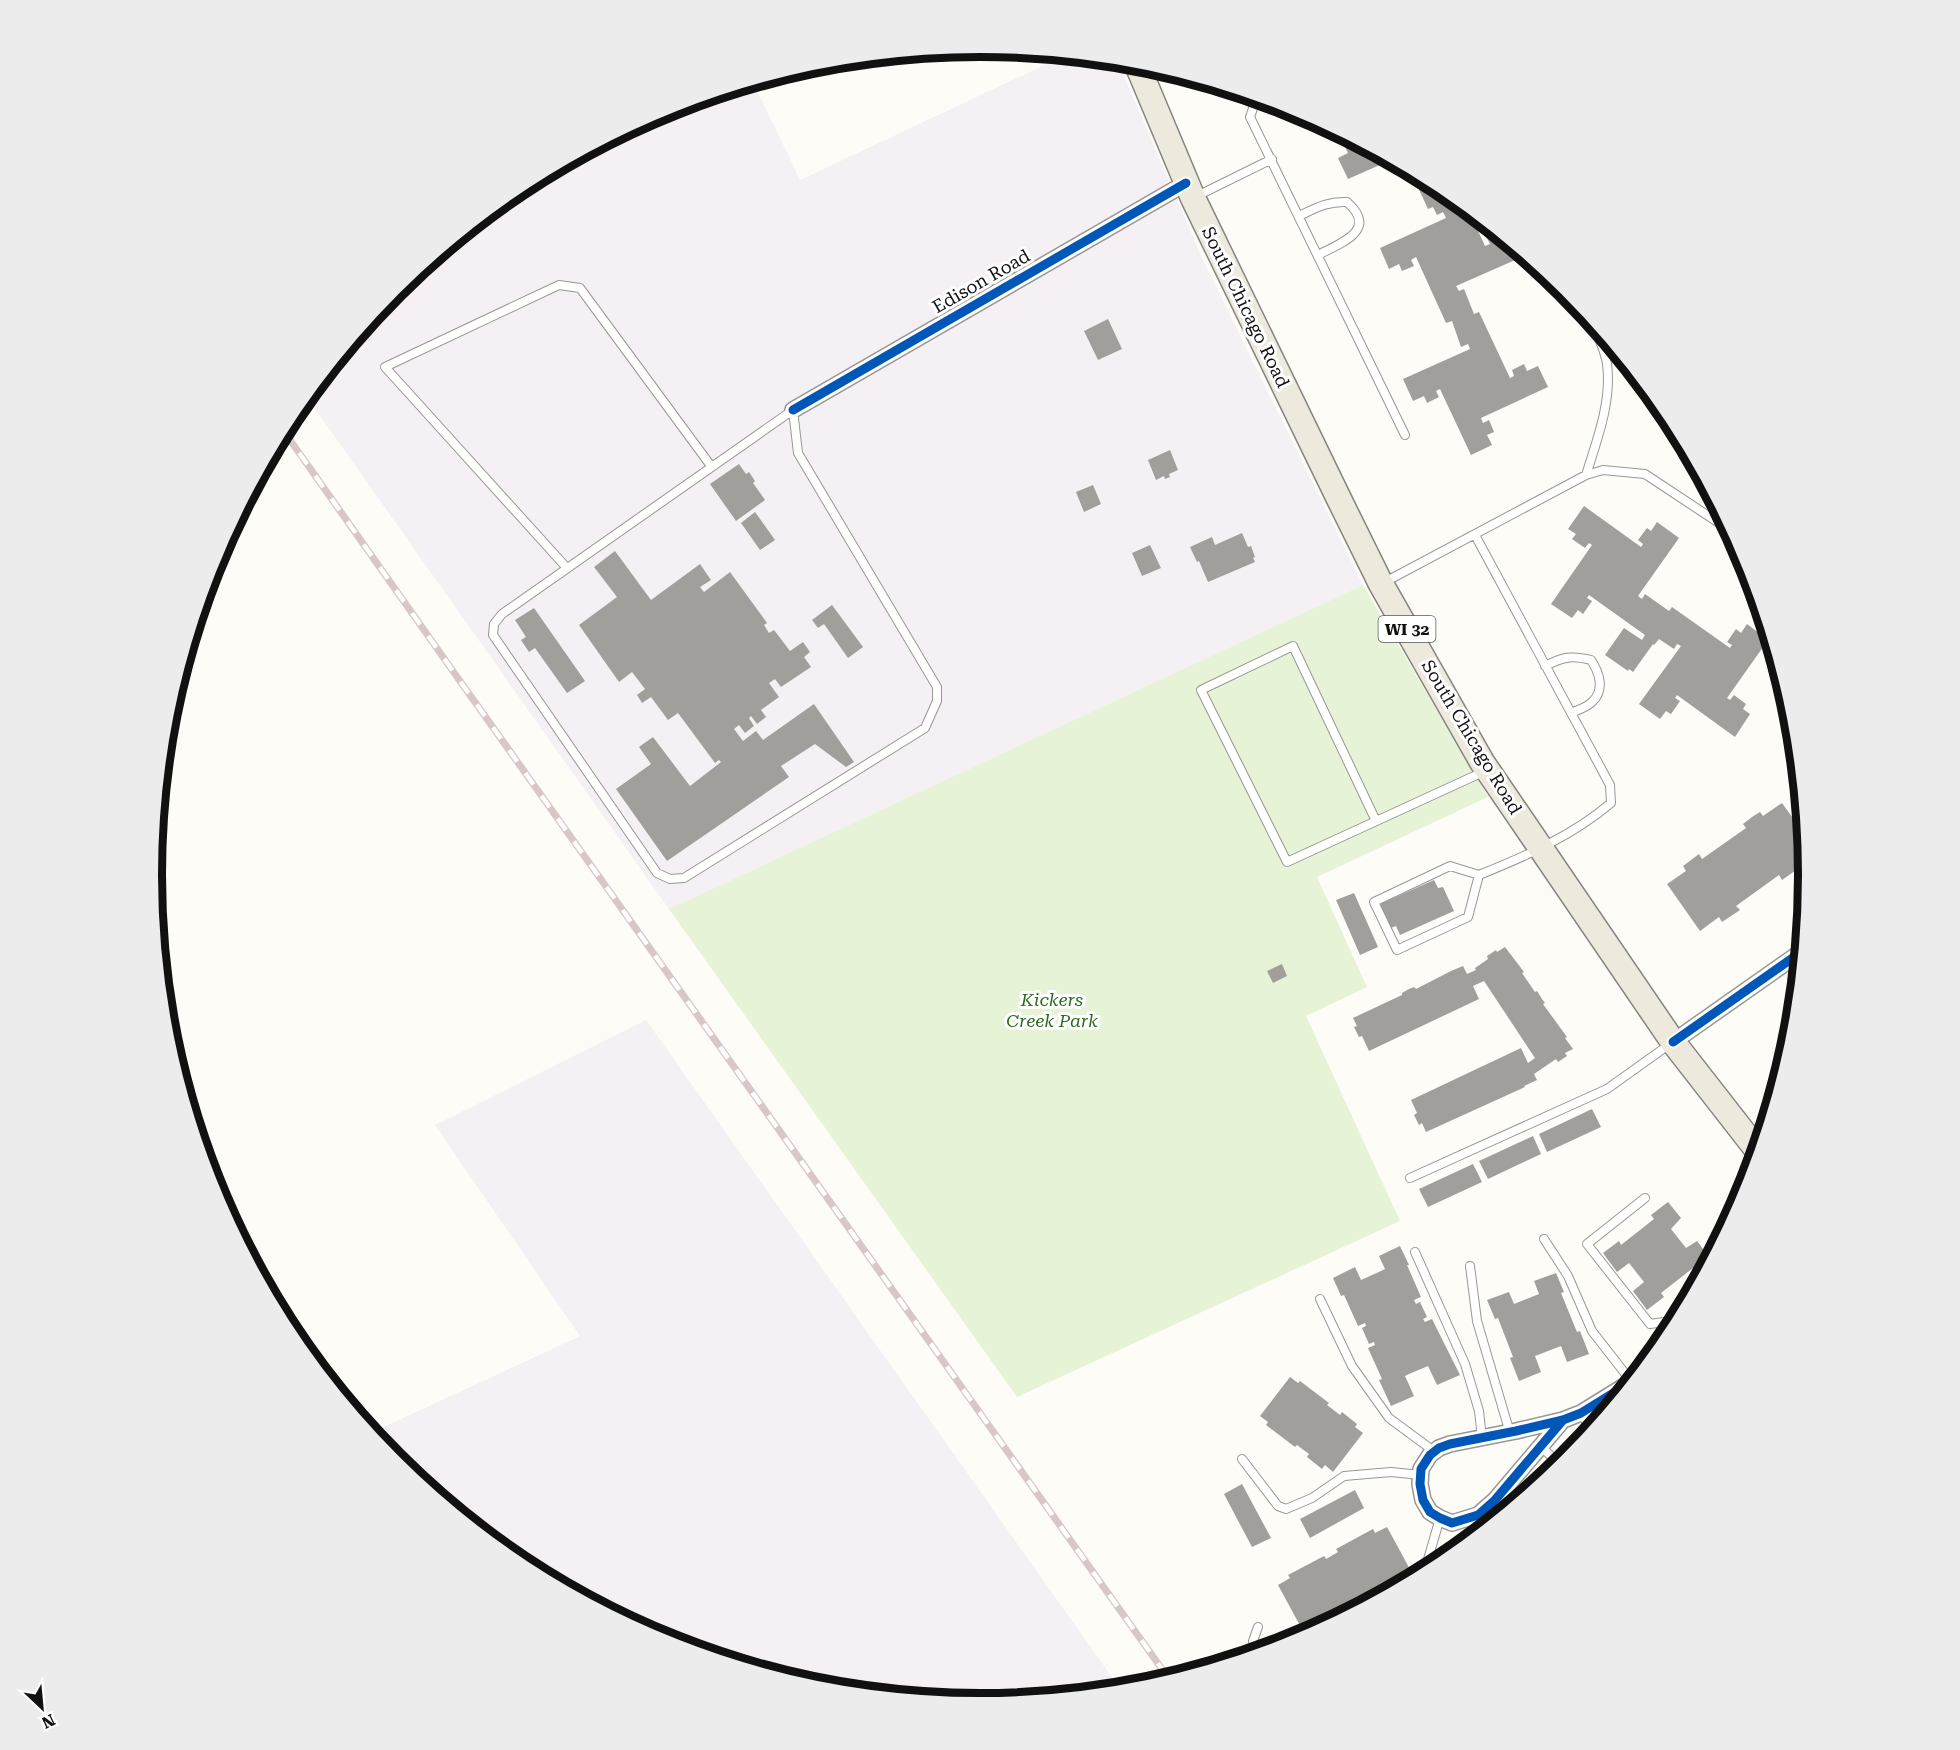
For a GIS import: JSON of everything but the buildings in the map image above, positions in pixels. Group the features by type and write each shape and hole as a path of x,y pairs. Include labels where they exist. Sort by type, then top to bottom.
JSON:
{"main road":[{"name":"South Chicago Road","path":"1141,73 1190,191 1381,584 1487,770 1673,1042 1753,1144"}],"street":[{"name":"Edison Road","path":"793,410 1190,191"},
{"path":"1673,1042 1793,957"},
{"path":"1563,1420 1495,1500 1484,1519 1452,1523 1430,1512 1423,1500 1420,1484 1422,1469 1430,1455 1450,1444 1563,1420 1581,1413 1612,1394"}],"lane":[{"path":"1254,104 1250,117 1405,435"},
{"path":"1190,191 1272,159"},
{"path":"1299,216 1323,204 1336,201 1347,202 1355,209 1359,218 1358,229 1352,238 1318,255"},
{"path":"566,567 385,367 559,285 580,288 711,466"},
{"path":"1586,475 1598,436 1607,392 1607,363 1599,340"},
{"path":"793,410 798,453 937,687 937,701 925,728 684,878 670,879 657,873 493,635 494,624 502,614 566,567 711,466 793,410"},
{"path":"1381,584 1586,475 1603,470 1645,474 1718,523"},
{"path":"1474,535 1610,785 1611,803 1541,849 1479,875 1450,866 1374,902 1397,950 1468,917 1479,875"},
{"path":"1376,821 1293,646 1202,690 1287,862 1487,770"},
{"path":"1545,666 1560,659 1576,656 1591,660 1599,672 1600,690 1593,702 1571,713"},
{"path":"1410,1178 1607,1089 1673,1042"},
{"path":"1645,1198 1587,1244 1650,1324 1664,1322"},
{"path":"1544,1239 1568,1276 1592,1331 1626,1376"},
{"path":"1414,1252 1465,1364 1479,1411 1482,1438"},
{"path":"1470,1266 1477,1321 1510,1433"},
{"path":"1320,1299 1352,1366 1389,1418 1435,1452"},
{"path":"1581,1413 1587,1422"},
{"path":"1540,1446 1553,1457"},
{"path":"1242,1460 1278,1506 1286,1509 1312,1498 1344,1476 1391,1472 1421,1475"},
{"path":"1428,1559 1440,1518"},
{"path":"1256,1645 1253,1641 1258,1627"}],"shaded area":[{"path":"1053,61 1121,70 1202,258 1363,585 669,909 312,404 365,336 441,260 482,226 526,195 618,141 667,119 756,88 800,180"},
{"path":"646,1020 1115,1681 1033,1691 980,1693 927,1691 873,1686 768,1665 717,1650 618,1609 526,1555 482,1524 441,1490 379,1429 580,1336 435,1125"}],"green space":[{"name":"Kickers Creek Park","path":"1363,585 1488,797 1317,877 1367,987 1306,1016 1400,1221 1017,1397 669,909"}],"railway":[{"path":"289,439 1164,1672"}],"cycle path":[{"path":"793,410 1186,183"},
{"path":"1673,1042 1793,957"},
{"path":"1563,1420 1581,1413 1612,1394"},
{"path":"1563,1420 1495,1500 1478,1515 1452,1523 1430,1512 1423,1500 1420,1484 1421,1469 1430,1455 1439,1448 1563,1420"}]}
